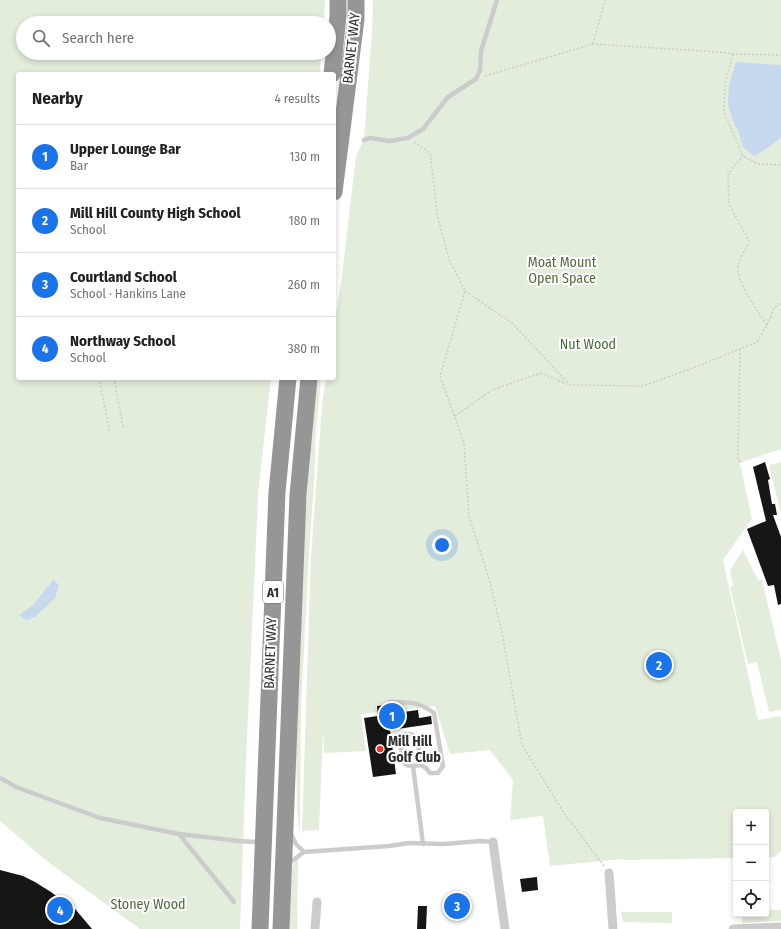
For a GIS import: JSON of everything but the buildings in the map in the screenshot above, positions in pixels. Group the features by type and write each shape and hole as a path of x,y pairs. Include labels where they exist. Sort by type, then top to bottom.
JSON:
{"highway":[{"name":"BARNET WAY","path":"336,35 338,0"},
{"name":"BARNET WAY","path":"336,176 356,19 356,0"},
{"name":"BARNET WAY","path":"332,72 333,60"},
{"name":"BARNET WAY","path":"260,929 277,492 288,380"},
{"name":"BARNET WAY","path":"281,929 298,495 309,380"}],"street":[{"path":"493,842 506,929"},
{"path":"609,872 613,929"},
{"path":"315,929 316,902"},
{"path":"733,929 781,927"}],"lane":[{"path":"364,140 370,138 389,140 408,138 423,129 448,97 476,79 480,70 481,51 496,0"},
{"path":"390,702 416,703 434,713 443,766 438,773 430,773 421,765 406,765 403,761 400,740 404,734 411,734 417,737 421,765"},
{"path":"413,766 423,844"},
{"path":"0,778 16,787 100,818 179,834 239,841 255,842 263,840"},
{"path":"285,825 296,844 304,852"},
{"path":"179,834 234,902"},
{"path":"284,868 304,852 389,846 409,843 444,844 481,841 493,842"}],"path":[{"path":"593,44 605,0"},
{"path":"476,79 593,44 733,54 781,55"},
{"path":"733,54 725,84 724,112 742,156 758,164 781,165"},
{"path":"408,138 430,153 438,219 449,260 465,291 512,323 569,385"},
{"path":"742,156 728,175 729,204 749,241 738,266 738,275 753,305 767,325"},
{"path":"465,291 440,376 464,443 468,516 490,582 502,633 522,745 564,813 609,872"},
{"path":"455,416 492,390 541,373 569,385 643,386 701,365 757,342 767,325 774,308 781,303"},
{"path":"740,349 738,460 740,463"},
{"path":"99,380 110,433"},
{"path":"114,380 123,427"}],"green space":[{"name":"Stoney Wood","path":"0,0 325,0 324,16 16,16 16,60 321,60 320,72 16,72 16,380 271,380 258,494 240,929 140,929 48,862 0,821"},
{"name":"Nut Wood","path":"373,0 781,0 781,449 740,463 752,519 723,560 758,720 781,716 781,851 775,857 769,858 769,809 733,809 733,858 622,859 550,866 543,816 510,820 513,780 490,750 450,754 435,706 361,714 366,751 324,753 323,732 319,830 302,831 311,557 322,405 326,380 336,380 336,314 356,156 364,139"},
{"path":"317,380 321,380 316,430 301,707 300,834 297,807 296,752 305,519"},
{"path":"781,462 781,513 769,465"},
{"path":"743,550 758,580 762,580 781,660 781,710 769,712 757,662 748,664 730,587 733,586 730,570"},
{"path":"298,859 297,929 288,929 292,867"},
{"path":"769,910 781,910 781,921 742,923 742,917 769,917"},
{"path":"621,912 672,912 672,923 623,922"}],"water":[{"path":"736,62 781,65 781,137 768,148 754,156 743,147 728,105 729,84"},
{"path":"54,579 59,586 55,598 35,617 26,620 19,615 33,605"}],"place":[{"name":"Mill Hill County High School","path":"659,665"},
{"name":"Upper Lounge Bar","path":"392,716"},
{"name":"Mill Hill Golf Club","path":"380,749"},
{"name":"Courtland School","path":"457,906"},
{"name":"Northway School","path":"60,910"}],"park label":[{"name":"Moat Mount Open Space","path":"562,270"}]}
